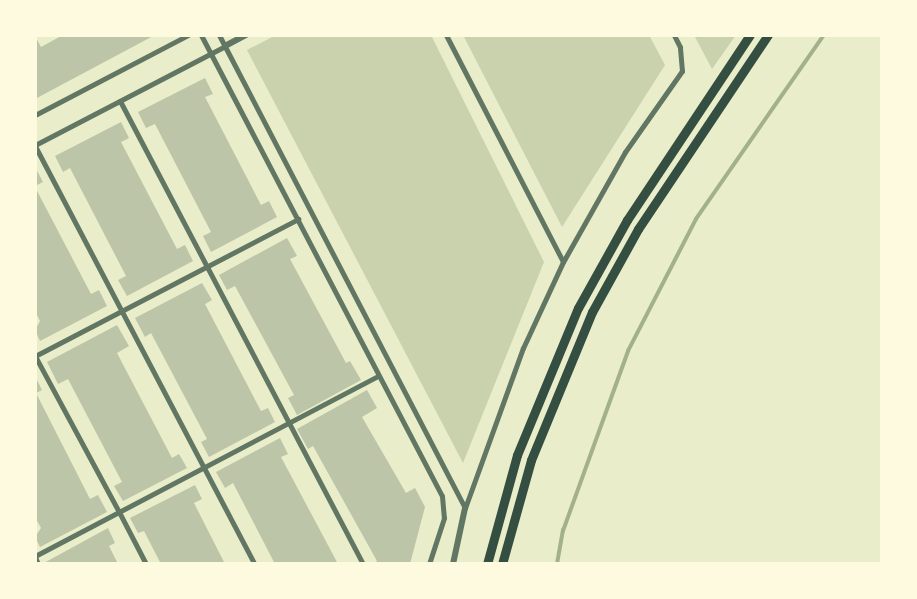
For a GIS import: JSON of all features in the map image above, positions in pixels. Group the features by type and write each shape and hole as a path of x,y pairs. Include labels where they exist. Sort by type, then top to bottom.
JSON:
{"highway":[{"path":"487,564 517,455 578,308 627,220 750,35"},
{"path":"502,564 531,460 592,312 639,229 768,35"}],"street":[{"path":"35,115 188,35"},
{"path":"201,35 442,496 443,518 429,564"},
{"path":"219,35 465,508"},
{"path":"246,35 35,146 254,564"},
{"path":"446,35 563,262"},
{"path":"453,564 465,508 523,348 563,262 625,152 682,71 680,47 674,35"},
{"path":"120,101 363,564"},
{"path":"146,564 35,356 298,219"},
{"path":"38,564 35,557 378,376"}],"green space":[{"path":"276,35 431,35 544,262 463,463 247,50"},
{"path":"463,35 649,35 665,65 562,227"},
{"path":"694,35 736,35 712,69"}],"building":[{"path":"63,35 155,35 35,99 35,36 41,47"},
{"path":"205,78 213,94 205,97 261,205 269,201 277,217 211,252 203,236 211,232 155,124 146,128 138,112"},
{"path":"121,122 129,138 121,142 177,249 185,245 193,261 127,296 118,280 126,276 70,168 63,172 55,156"},
{"path":"35,167 43,182 35,186"},
{"path":"35,187 91,294 99,290 107,306 40,341 35,330 40,321 35,311"},
{"path":"287,238 297,256 290,259 346,363 350,361 361,380 297,415 288,398 294,395 235,286 227,290 219,275"},
{"path":"202,283 212,300 205,304 261,411 268,408 275,422 209,457 201,442 207,439 151,333 145,337 135,318"},
{"path":"117,325 129,346 117,353 172,458 179,454 187,468 123,501 114,486 122,482 68,379 58,384 47,362"},
{"path":"35,376 42,390 36,393 90,499 98,495 107,512 40,547 35,537 41,528 35,517"},
{"path":"367,390 377,408 362,417 406,493 415,488 425,507 410,564 371,564 377,561 313,446 308,449 297,429"},
{"path":"280,438 288,454 281,457 338,564 275,564 233,483 225,488 216,472"},
{"path":"195,485 202,499 194,503 225,564 161,564 144,531 138,533 130,518"},
{"path":"108,528 115,543 109,546 118,564 42,564"}],"waterway":[{"path":"557,564 563,531 628,351 696,219 824,35"}]}
